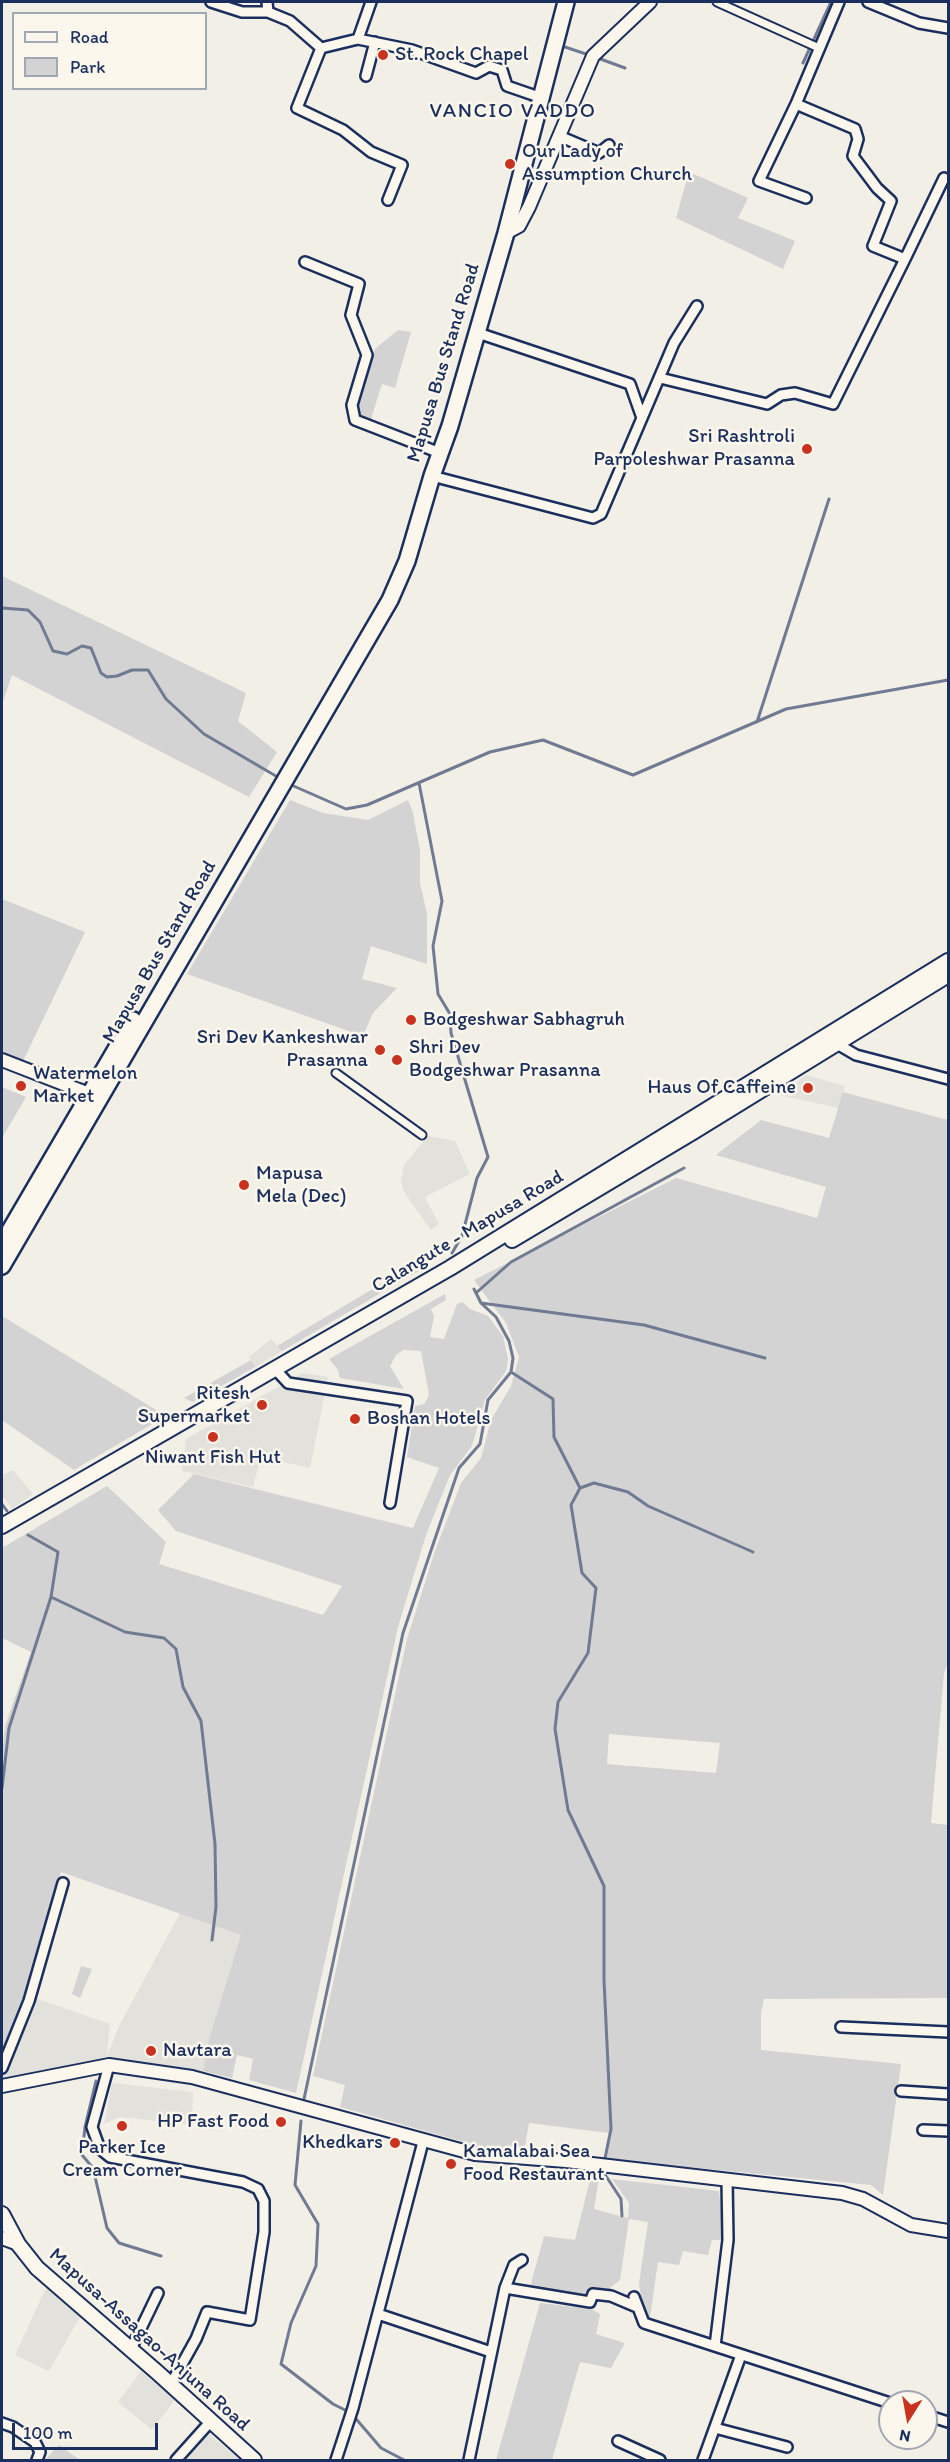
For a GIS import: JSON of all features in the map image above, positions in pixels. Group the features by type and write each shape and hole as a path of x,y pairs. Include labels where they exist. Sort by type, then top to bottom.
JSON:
{"main road":[{"name":"Mapusa Bus Stand Road","path":"2,1244 96,1096 390,600 407,561 506,233 539,97 566,2"},
{"name":"Calangute - Mapusa Road","path":"832,1040 948,961"},
{"name":"Calangute - Mapusa Road","path":"2,1532 277,1372 832,1040 948,975"},
{"name":"Mapusa Bus Stand Road","path":"2,1266 96,1096"},
{"name":"Calangute - Mapusa Road","path":"2,1526 277,1372"},
{"name":"Mapusa-Assagao-Anjuna Road","path":"2,2214 18,2244 37,2268 171,2384 254,2460"}],"street":[{"path":"211,2 242,12 267,7 290,21 321,48"},
{"path":"358,39 371,2"},
{"path":"506,233 519,226 524,217 593,56 650,2"},
{"path":"717,2 819,48"},
{"path":"806,198 759,181 796,104 839,2"},
{"path":"868,2 919,23 948,27"},
{"path":"321,48 358,39 412,50 476,73 489,66 502,70 507,86 539,97"},
{"path":"366,76 375,42"},
{"path":"321,48 297,108 343,129 371,152 402,165 388,200"},
{"path":"796,104 855,129 858,139 853,156 877,188 891,201 873,246 905,259"},
{"path":"559,136 599,153 609,145"},
{"path":"660,378 767,404 781,395 795,393 833,404 944,178"},
{"path":"305,262 359,284 351,315 367,355 352,405 355,420 440,453"},
{"path":"432,476 593,518 601,514 674,343 697,306"},
{"path":"475,332 630,384 642,418"},
{"path":"832,1040 856,1055 948,1079"},
{"path":"2,1060 96,1096"},
{"path":"336,1073 422,1135"},
{"path":"277,1372 288,1383 407,1401 390,1503"},
{"path":"2,2068 29,2001 63,1883"},
{"path":"841,2027 948,2032"},
{"path":"2,2086 109,2065 192,2077 423,2142 475,2154 566,2161 842,2193 863,2199 911,2225 948,2231"},
{"path":"109,2065 92,2127 100,2149 110,2157 243,2182 258,2189 264,2201 264,2232 250,2320 207,2312 196,2339 171,2384"},
{"path":"901,2091 948,2094"},
{"path":"923,2130 948,2131"},
{"path":"336,2460 378,2314 423,2142"},
{"path":"714,2346 728,2240 727,2179"},
{"path":"2,2238 18,2244"},
{"path":"469,2460 505,2288 514,2265 522,2260"},
{"path":"505,2288 590,2302 593,2294 611,2296 637,2307"},
{"path":"131,2349 158,2293"},
{"path":"634,2297 644,2323 878,2399"},
{"path":"378,2314 491,2352"},
{"path":"703,2460 741,2355"},
{"path":"176,2460 211,2421"},
{"path":"2,2423 13,2427 35,2442 40,2452 37,2460"},
{"path":"715,2428 787,2447"},
{"path":"618,2441 660,2460"}],"shaded area":[{"path":"806,1075 845,1086 839,1108 779,1095"},
{"path":"428,1136 455,1141 470,1174 425,1197 439,1224 431,1230 404,1192 401,1182 404,1165"},
{"path":"271,1339 282,1351 255,1367 249,1357"},
{"path":"303,1373 328,1377 310,1468 261,1457 253,1487 182,1471 186,1439"},
{"path":"13,1470 33,1494 12,1509 2,1495 2,1475"},
{"path":"180,1913 242,1935 207,2046 203,2071 106,2059 3,2078 35,1998 110,2024 107,2056 119,2026"},
{"path":"112,2083 193,2092 192,2125 120,2117 104,2124"},
{"path":"46,2288 80,2317 49,2371 15,2355"},
{"path":"141,2371 175,2400 152,2430 118,2402"},
{"path":"207,2433 241,2460 186,2460"}],"green space":[{"path":"689,172 748,198 738,218 795,241 783,269 676,218"},
{"path":"398,330 411,332 395,388 382,384 370,422 355,416 375,349"},
{"path":"2,576 246,693 238,721 277,752 249,797 12,675 2,704"},
{"path":"290,800 323,813 368,820 408,800 413,813 420,851 420,883 427,914 427,964 371,946 362,979 397,988 373,1013 363,1036 187,974"},
{"path":"2,899 85,932 23,1061 2,1052"},
{"path":"2,1087 26,1097 2,1138"},
{"path":"843,1092 948,1120 948,1661 944,1673 931,1823 948,1825 948,1998 764,1999 761,2013 761,2050 901,2064 883,2195 871,2185 606,2159 609,2133 529,2123 524,2152 475,2145 340,2107 345,2085 313,2076 407,1639 435,1551 461,1483 481,1458 491,1420 511,1386 519,1357 506,1323 474,1280 676,1178 817,1218 826,1187 716,1155 761,1120 829,1138","holes":["609,1734 720,1743 716,1773 607,1764"]},
{"path":"418,1262 420,1270 282,1351 277,1346"},
{"path":"445,1294 446,1300 431,1309 434,1316 430,1337 444,1339 457,1304 462,1302 470,1309 488,1316 503,1336 508,1359 506,1371 485,1400 472,1446 450,1475 426,1535 398,1627 296,2093 249,2080 253,2059 237,2055 232,2078 203,2071 207,2046 241,1935 61,1872 25,1996 2,2054 2,1756 5,1726 31,1652 2,1638 2,1548 107,1486 166,1542 159,1564 323,1615 342,1586 176,1531 158,1510 194,1474 413,1528 439,1468 407,1457 415,1406 424,1404 429,1395 421,1351 403,1350 396,1355 390,1366 404,1389 340,1378 338,1370 329,1359"},
{"path":"2,1316 166,1416 74,1470 2,1420"},
{"path":"251,1360 255,1367 193,1402 184,1398"},
{"path":"81,1966 92,1969 80,1998 72,1994"},
{"path":"591,2176 599,2179 594,2209 628,2218 629,2203 612,2179 719,2191 724,2240 712,2240 708,2255 683,2251 679,2265 658,2262 650,2317 643,2310 639,2283 648,2222 629,2219 620,2280 611,2287 611,2293 589,2290 588,2297 530,2287 544,2236 575,2240"},
{"path":"540,2303 591,2309 600,2314 596,2334 625,2343 611,2368 580,2362 552,2460 496,2460"},
{"path":"59,2445 80,2460 45,2460"}],"waterway":[{"path":"803,63 831,2"},
{"path":"559,45 589,55"},
{"path":"595,57 625,68"},
{"path":"757,722 829,499"},
{"path":"2,608 28,610 40,622 53,651 67,654 82,646 91,648 101,673 107,677 132,670 148,670 166,699 204,734 281,779"},
{"path":"289,784 346,809 367,805 490,752 543,740 633,775 786,709 948,680"},
{"path":"419,783 442,901 433,946 438,994 450,1014 451,1033 488,1157 477,1178 462,1236 452,1253"},
{"path":"476,1293 511,1262 684,1168"},
{"path":"304,2099 403,1633 459,1468 480,1444 488,1400 511,1372 513,1358 509,1341 496,1317 481,1303 474,1289"},
{"path":"481,1303 644,1325 765,1358"},
{"path":"511,1372 553,1399 554,1437 580,1488 571,1505 582,1573 596,1588 588,1653 558,1702 555,1729 568,1810 604,1886 604,1980 611,2129 604,2163"},
{"path":"580,1488 594,1483 628,1492 648,1506 753,1552"},
{"path":"2,1504 7,1511"},
{"path":"2,1788 9,1728 51,1597 58,1552 28,1535"},
{"path":"51,1597 125,1632 164,1638 176,1649 183,1687 201,1721 215,1844 216,1907 212,1940"},
{"path":"96,2081 85,2127 82,2155 93,2168 107,2228 119,2243 161,2256"},
{"path":"301,2121 295,2185 318,2224 316,2266 291,2323 281,2364 333,2404 351,2413 381,2448 404,2460"},
{"path":"602,2170 621,2199 622,2216"}],"place":[{"name":"St. Rock Chapel","path":"383,55"},
{"name":"Our Lady of Assumption Church","path":"510,164"},
{"name":"Sri Rashtroli Parpoleshwar Prasanna","path":"807,449"},
{"name":"Bodgeshwar Sabhagruh","path":"411,1020"},
{"name":"Sri Dev Kankeshwar Prasanna","path":"380,1050"},
{"name":"Shri Dev Bodgeshwar Prasanna","path":"397,1060"},
{"name":"Watermelon Market","path":"21,1086"},
{"name":"Haus Of Caffeine","path":"808,1088"},
{"name":"Mapusa Mela (Dec)","path":"244,1185"},
{"name":"Ritesh Supermarket","path":"262,1405"},
{"name":"Boshan Hotels","path":"355,1419"},
{"name":"Niwant Fish Hut","path":"213,1437"},
{"name":"Navtara","path":"151,2051"},
{"name":"HP Fast Food","path":"281,2122"},
{"name":"Parker Ice Cream Corner","path":"122,2126"},
{"name":"Khedkars","path":"395,2143"},
{"name":"Kamalabai Sea Food Restaurant","path":"451,2164"}],"district":[{"name":"VANCIO VADDO","path":"513,112"}]}
